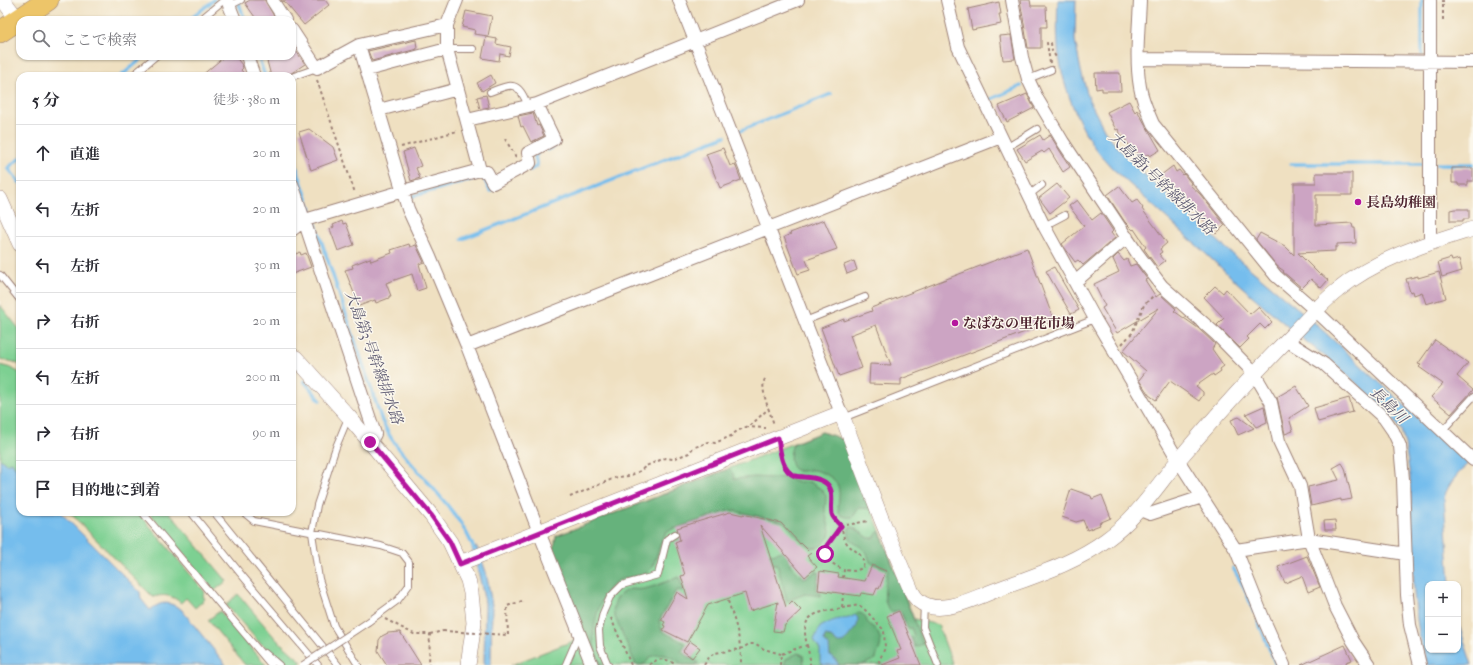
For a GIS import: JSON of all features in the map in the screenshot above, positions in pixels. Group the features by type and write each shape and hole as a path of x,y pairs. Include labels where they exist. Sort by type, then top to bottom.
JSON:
{"highway":[{"path":"24,16 48,0"},
{"path":"0,32 16,21"}],"street":[{"path":"3,0 16,17"},
{"path":"272,0 282,16"},
{"path":"457,0 447,25 447,49 480,170"},
{"path":"679,0 881,518 911,590 917,600 924,605 932,607 955,606 1063,564 1106,541 1140,510 1178,460 1254,373 1314,310 1338,289 1385,260 1473,229"},
{"path":"468,124 532,105 798,0"},
{"path":"947,0 958,47 1044,226 1095,319 1178,460 1236,550 1284,665"},
{"path":"1012,0 1022,57 1028,79 1038,100 1063,142 1137,253 1162,286 1217,335 1254,373 1271,402 1279,441 1300,486 1309,539 1335,606 1353,641 1369,665"},
{"path":"1140,0 1138,59 1140,87 1147,111 1153,124 1276,276 1473,460"},
{"path":"1430,0 1430,243"},
{"path":"228,3 233,16"},
{"path":"296,37 315,69 360,45 447,25"},
{"path":"360,45 408,209 430,256 467,346 592,665"},
{"path":"367,70 447,49"},
{"path":"1138,59 1473,62"},
{"path":"248,60 253,72"},
{"path":"379,110 458,89"},
{"path":"296,228 311,219 358,204 480,170 487,172 492,183 530,163 528,153 554,139 532,105"},
{"path":"467,346 769,228 1004,142"},
{"path":"296,191 311,219 374,434 370,442"},
{"path":"0,199 16,235"},
{"path":"1075,282 1127,237"},
{"path":"1288,339 1324,364 1384,418 1393,431 1400,446 1403,479 1407,595 1410,625 1420,665"},
{"path":"296,358 349,417 431,515 464,562 472,599 474,623 468,665"},
{"path":"464,562 778,438 842,416"},
{"path":"1140,510 1150,514 1202,497"},
{"path":"1236,550 1309,539 1406,554"}],"lane":[{"path":"207,16 228,3 241,0"},
{"path":"447,49 473,49"},
{"path":"137,72 151,60"},
{"path":"296,75 315,69"},
{"path":"1028,79 1051,70"},
{"path":"490,92 507,85 513,85 520,90 532,105"},
{"path":"1004,142 1037,130"},
{"path":"1029,195 1042,184"},
{"path":"1044,226 1065,215"},
{"path":"0,275 16,295"},
{"path":"805,321 865,297"},
{"path":"842,416 1095,319"},
{"path":"1442,431 1473,396"},
{"path":"349,417 336,447 317,505 312,533 319,579 334,626 358,665"},
{"path":"145,516 271,665"},
{"path":"194,516 318,665"},
{"path":"217,516 338,665"},
{"path":"248,516 254,521 382,546 402,554 408,562 408,585 398,600 368,622 303,665"},
{"path":"608,665 600,646 599,630 610,597 622,585 658,575 667,539 675,534"},
{"path":"924,605 924,627 938,665"},
{"path":"566,664 580,633"},
{"path":"253,643 279,665"}],"path":[{"path":"1443,0 1443,20"},
{"path":"1051,70 1048,43 1051,43 1056,57"},
{"path":"315,69 358,204"},
{"path":"391,150 468,124"},
{"path":"506,139 522,167"},
{"path":"1115,352 1132,333 1144,305 1162,286"},
{"path":"746,427 775,428 762,384 765,379"},
{"path":"570,497 617,477 629,476 640,471 646,466 665,458 673,459 689,453 693,448 698,446 709,442 715,443 731,436 737,431 752,425 769,408"},
{"path":"778,438 784,466 790,473 794,476 819,479 827,484 831,490 832,515 841,526 846,541 859,554 864,562 864,568 854,571 844,570 828,561 825,554 826,547 841,526 881,518"},
{"path":"843,578 844,570"},
{"path":"842,608 843,594"},
{"path":"377,615 414,634 430,634 443,631 508,635 507,606 522,601"},
{"path":"728,601 739,636 741,665"},
{"path":"810,665 810,658 804,633 806,623 814,614 859,605 867,610 875,622 884,630 885,648 879,661 881,665"},
{"path":"606,606 631,665"},
{"path":"429,665 430,634"},
{"path":"704,665 710,656 715,653 741,648 749,644 756,644 764,650 781,654 807,645"},
{"path":"780,665 781,654"},
{"path":"649,665 656,660 662,659 676,665"}],"green space":[{"path":"0,305 16,325 16,363 0,359"},
{"path":"0,365 16,371 16,468 11,462 6,464 0,459"},
{"path":"822,432 845,440 914,619 938,625 953,665 596,665 556,536"},
{"path":"822,432 845,440 872,509 859,508 853,517 845,517 840,514 838,505 838,486 833,479 819,471 798,471 792,466 790,455 793,444"},
{"path":"729,469 733,473 734,479 786,477 795,482 810,482 821,489 826,496 825,511 830,531 829,537 821,546 813,548 804,544 784,522 731,510 667,531 664,535 654,562 647,573 640,576 619,580 607,591 596,617 594,645 602,665 596,665 553,554 556,536"},
{"path":"73,516 141,516 205,592 203,596 205,599 195,608 186,598 181,603 168,596 153,597"},
{"path":"152,516 172,516 227,581 214,591"},
{"path":"853,527 869,538 874,538 878,532 880,532 923,644 915,647 911,637 914,636 911,628 908,629 900,610 891,612 888,607 885,592 888,569 870,562 864,549 854,543 849,534 849,528"},
{"path":"782,550 789,558 790,565 803,578 810,576 815,572 819,572 816,591 821,593 821,596 805,594 787,601 777,564 769,564 768,554 777,553"},
{"path":"679,577 684,591 678,590 675,592 659,621 662,631 686,644 681,652 698,662 696,665 683,665 668,656 659,655 650,658 643,665 636,665 614,615 613,611 615,602 623,592 627,590 648,588"},
{"path":"238,594 276,639 302,662 298,665 288,665 258,641 226,605"},
{"path":"220,611 266,665 245,665 208,620"},
{"path":"858,613 863,615 879,635 881,645 880,649 876,659 862,665 839,665 835,659 830,656 829,650 824,641 825,636 831,637 838,643 858,618 855,615"},
{"path":"578,639 587,665 511,665"},
{"path":"798,653 803,655 804,665 784,665 786,659"}],"water":[{"name":"長島川","path":"1058,0 1076,0 1075,40 1081,71 1089,100 1105,131 1116,146 1134,165 1237,258 1308,317 1461,457 1465,457 1470,461 1451,483 1444,498 1450,581 1425,581 1425,653 1461,653 1461,631 1472,665 1428,665 1421,645 1414,594 1410,476 1401,430 1390,415 1341,369 1294,332 1241,286 1112,168 1096,150 1087,136 1070,100 1060,62 1057,24"},
{"path":"0,459 6,464 11,462 16,468 16,516 64,516 140,592 141,599 150,610 165,603 181,609 226,665 0,665"},
{"path":"477,547 486,572 492,605 491,665 484,665 485,603 472,548"},
{"path":"855,615 858,618 857,626 843,643 838,643 831,637 825,636 824,641 829,646 830,656 835,659 839,665 824,665 820,662 820,650 814,640 820,627 838,619 849,618"}],"building":[{"path":"250,0 265,0 274,16 254,16 245,3"},
{"path":"281,0 325,0 329,5 304,25 284,1 282,2"},
{"path":"1020,0 1030,0 1031,6 1046,6 1047,27 1041,27 1041,48 1028,48"},
{"path":"999,2 1001,24 972,30 968,9"},
{"path":"466,11 492,16 488,36 474,34 475,30 462,27"},
{"path":"1011,35 1015,59 1003,60 1000,36"},
{"path":"486,37 497,39 496,44 511,47 509,56 500,54 499,61 482,58"},
{"path":"416,40 417,49 372,61 368,51"},
{"path":"296,51 305,64 293,72 270,72 267,61 296,60"},
{"path":"220,60 238,60 243,68 241,70 243,72 206,72"},
{"path":"1095,73 1120,73 1121,91 1102,91 1102,88 1096,89"},
{"path":"491,75 495,83 482,91 477,83"},
{"path":"1027,94 1034,108 1007,122 999,106"},
{"path":"486,95 489,107 480,109 477,97"},
{"path":"1129,101 1135,112 1137,110 1160,150 1150,156 1148,154 1140,158 1135,149 1132,150 1118,129 1116,130 1107,112"},
{"path":"533,113 537,126 539,125 544,136 531,142 523,126 521,127 518,116"},
{"path":"309,129 333,147 338,160 311,170 299,132"},
{"path":"1040,135 1043,140 1050,135 1070,167 1063,172 1049,149 1044,153 1042,151 1025,161 1017,149"},
{"path":"414,148 421,166 416,168 420,178 411,181 403,152"},
{"path":"723,148 730,166 735,164 741,180 720,188 706,154"},
{"path":"1173,166 1176,172 1179,170 1183,175 1184,174 1191,183 1190,185 1200,194 1225,225 1216,234 1161,175"},
{"path":"1452,168 1473,168 1473,181 1468,181 1468,185 1458,185 1458,183 1452,183"},
{"path":"1316,173 1352,173 1352,195 1316,195 1316,225 1352,223 1353,228 1355,228 1356,243 1337,244 1335,251 1298,253 1320,275 1321,274 1328,280 1321,288 1311,279 1302,288 1277,266 1256,240 1260,233 1285,246 1294,255 1294,183 1316,183"},
{"path":"1057,184 1069,198 1050,213 1039,198"},
{"path":"1119,186 1132,203 1137,200 1167,243 1160,249 1162,252 1159,254 1165,261 1157,267 1144,249 1146,247 1134,229 1133,230 1125,222 1107,195"},
{"path":"1077,200 1092,220 1101,213 1113,231 1111,233 1115,238 1083,265 1078,260 1075,262 1062,244 1084,226 1069,206"},
{"path":"1469,209 1469,219 1463,219 1463,221 1450,221 1450,210"},
{"path":"824,220 837,249 806,260 810,270 798,274 784,237 791,234 790,233"},
{"path":"342,221 343,224 346,223 354,245 338,251 330,229 334,227 333,225"},
{"path":"409,244 410,247 416,245 424,262 419,264 426,288 417,291 412,274 386,283 391,296 389,296 389,298 376,303 375,300 359,306 345,270 353,268 352,265 370,258 371,261 392,253 391,250"},
{"path":"1027,248 1054,321 901,379 901,385 869,384 870,364 891,365 876,325 850,335 862,368 839,376 821,328 844,319 844,321 872,311 871,308"},
{"path":"300,252 301,255 306,253 311,267 296,273 296,254"},
{"path":"1118,254 1124,261 1127,259 1130,266 1136,264 1147,279 1145,280 1156,297 1160,294 1176,309 1174,311 1198,328 1215,344 1212,349 1224,366 1220,369 1221,371 1214,376 1213,374 1196,386 1203,392 1203,395 1199,401 1170,381 1156,400 1149,395 1139,380 1146,371 1123,351 1159,308 1117,333 1102,308 1105,306 1094,284 1119,272 1113,259"},
{"path":"1451,258 1452,261 1459,259 1462,271 1442,277 1438,262"},
{"path":"854,261 857,270 847,274 844,265"},
{"path":"1054,267 1079,310 1071,314 1046,271"},
{"path":"1439,272 1446,298 1426,304 1422,292 1414,295 1413,291 1410,292 1406,279 1418,276 1418,278"},
{"path":"1215,286 1223,293 1226,289 1250,314 1258,307 1272,322 1265,329 1260,324 1247,337 1249,339 1240,348 1217,325 1224,318 1204,297"},
{"path":"1435,340 1468,363 1457,376 1473,390 1451,414 1431,397 1443,384 1419,367 1421,365 1418,364"},
{"path":"1296,386 1308,406 1289,418 1293,431 1285,434 1277,397"},
{"path":"1349,398 1353,412 1318,422 1314,408"},
{"path":"1264,406 1267,422 1256,427 1246,414"},
{"path":"1239,417 1254,428 1238,435 1231,420"},
{"path":"1342,463 1345,468 1352,499 1341,501 1341,499 1311,506 1308,487 1339,480 1333,468"},
{"path":"1071,489 1091,496 1092,499 1102,495 1111,518 1099,523 1100,525 1087,530 1083,520 1076,522 1062,517"},
{"path":"730,512 781,523 800,544 801,543 811,553 807,556 817,567 805,577 760,525 786,607 792,601 801,610 785,625 783,632 773,631 778,602 750,611 745,593 708,605 687,642 663,630 665,626 663,625 665,622 661,620 677,592 688,599 681,576 685,575 675,542 680,540 677,528"},
{"path":"1335,520 1336,530 1325,530 1324,521"},
{"path":"1307,556 1320,587 1308,592 1302,576 1285,583 1278,567"},
{"path":"872,565 886,571 879,589 877,588 874,595 861,593 860,596 818,590 820,571 839,574 838,577 865,581"},
{"path":"899,611 921,665 882,665 900,658 897,651 901,650 887,616"},
{"path":"400,632 421,665 387,665 378,651 379,640 382,636 388,633"},
{"path":"690,641 700,648 692,658 683,651"},
{"path":"1345,645 1352,660 1346,662 1347,665 1301,665"}],"waterway":[{"path":"194,16 214,0"},
{"path":"1422,0 1422,54"},
{"name":"大島第3号幹線排水路","path":"238,1 244,16"},
{"path":"126,72 140,60"},
{"name":"大島第3号幹線排水路","path":"259,60 264,72"},
{"path":"989,100 1021,86"},
{"path":"737,132 831,94"},
{"path":"462,239 725,136"},
{"path":"547,150 555,146"},
{"path":"530,170 537,166 535,156 537,154"},
{"path":"16,161 8,168 16,178"},
{"path":"1291,164 1422,164"},
{"path":"1437,164 1473,164"},
{"name":"大島第3号幹線排水路","path":"296,166 382,421 389,435 404,455 461,523 475,552"},
{"path":"410,197 483,176 490,191 496,187"},
{"path":"304,381 320,400"},
{"path":"1233,568 1245,589 1254,612"},
{"path":"1258,621 1276,665"}],"place":[{"name":"長島幼稚園","path":"1358,202"},
{"name":"なばなの里花市場","path":"955,323"}],"route":[{"path":"370,442 431,515 450,542 460,564 778,438 784,466 790,473 794,476 819,479 827,484 831,490 832,515 841,526 826,547 825,554"}],"water label":[{"name":"大島第1号幹線排水路","path":"1162,183"}]}
